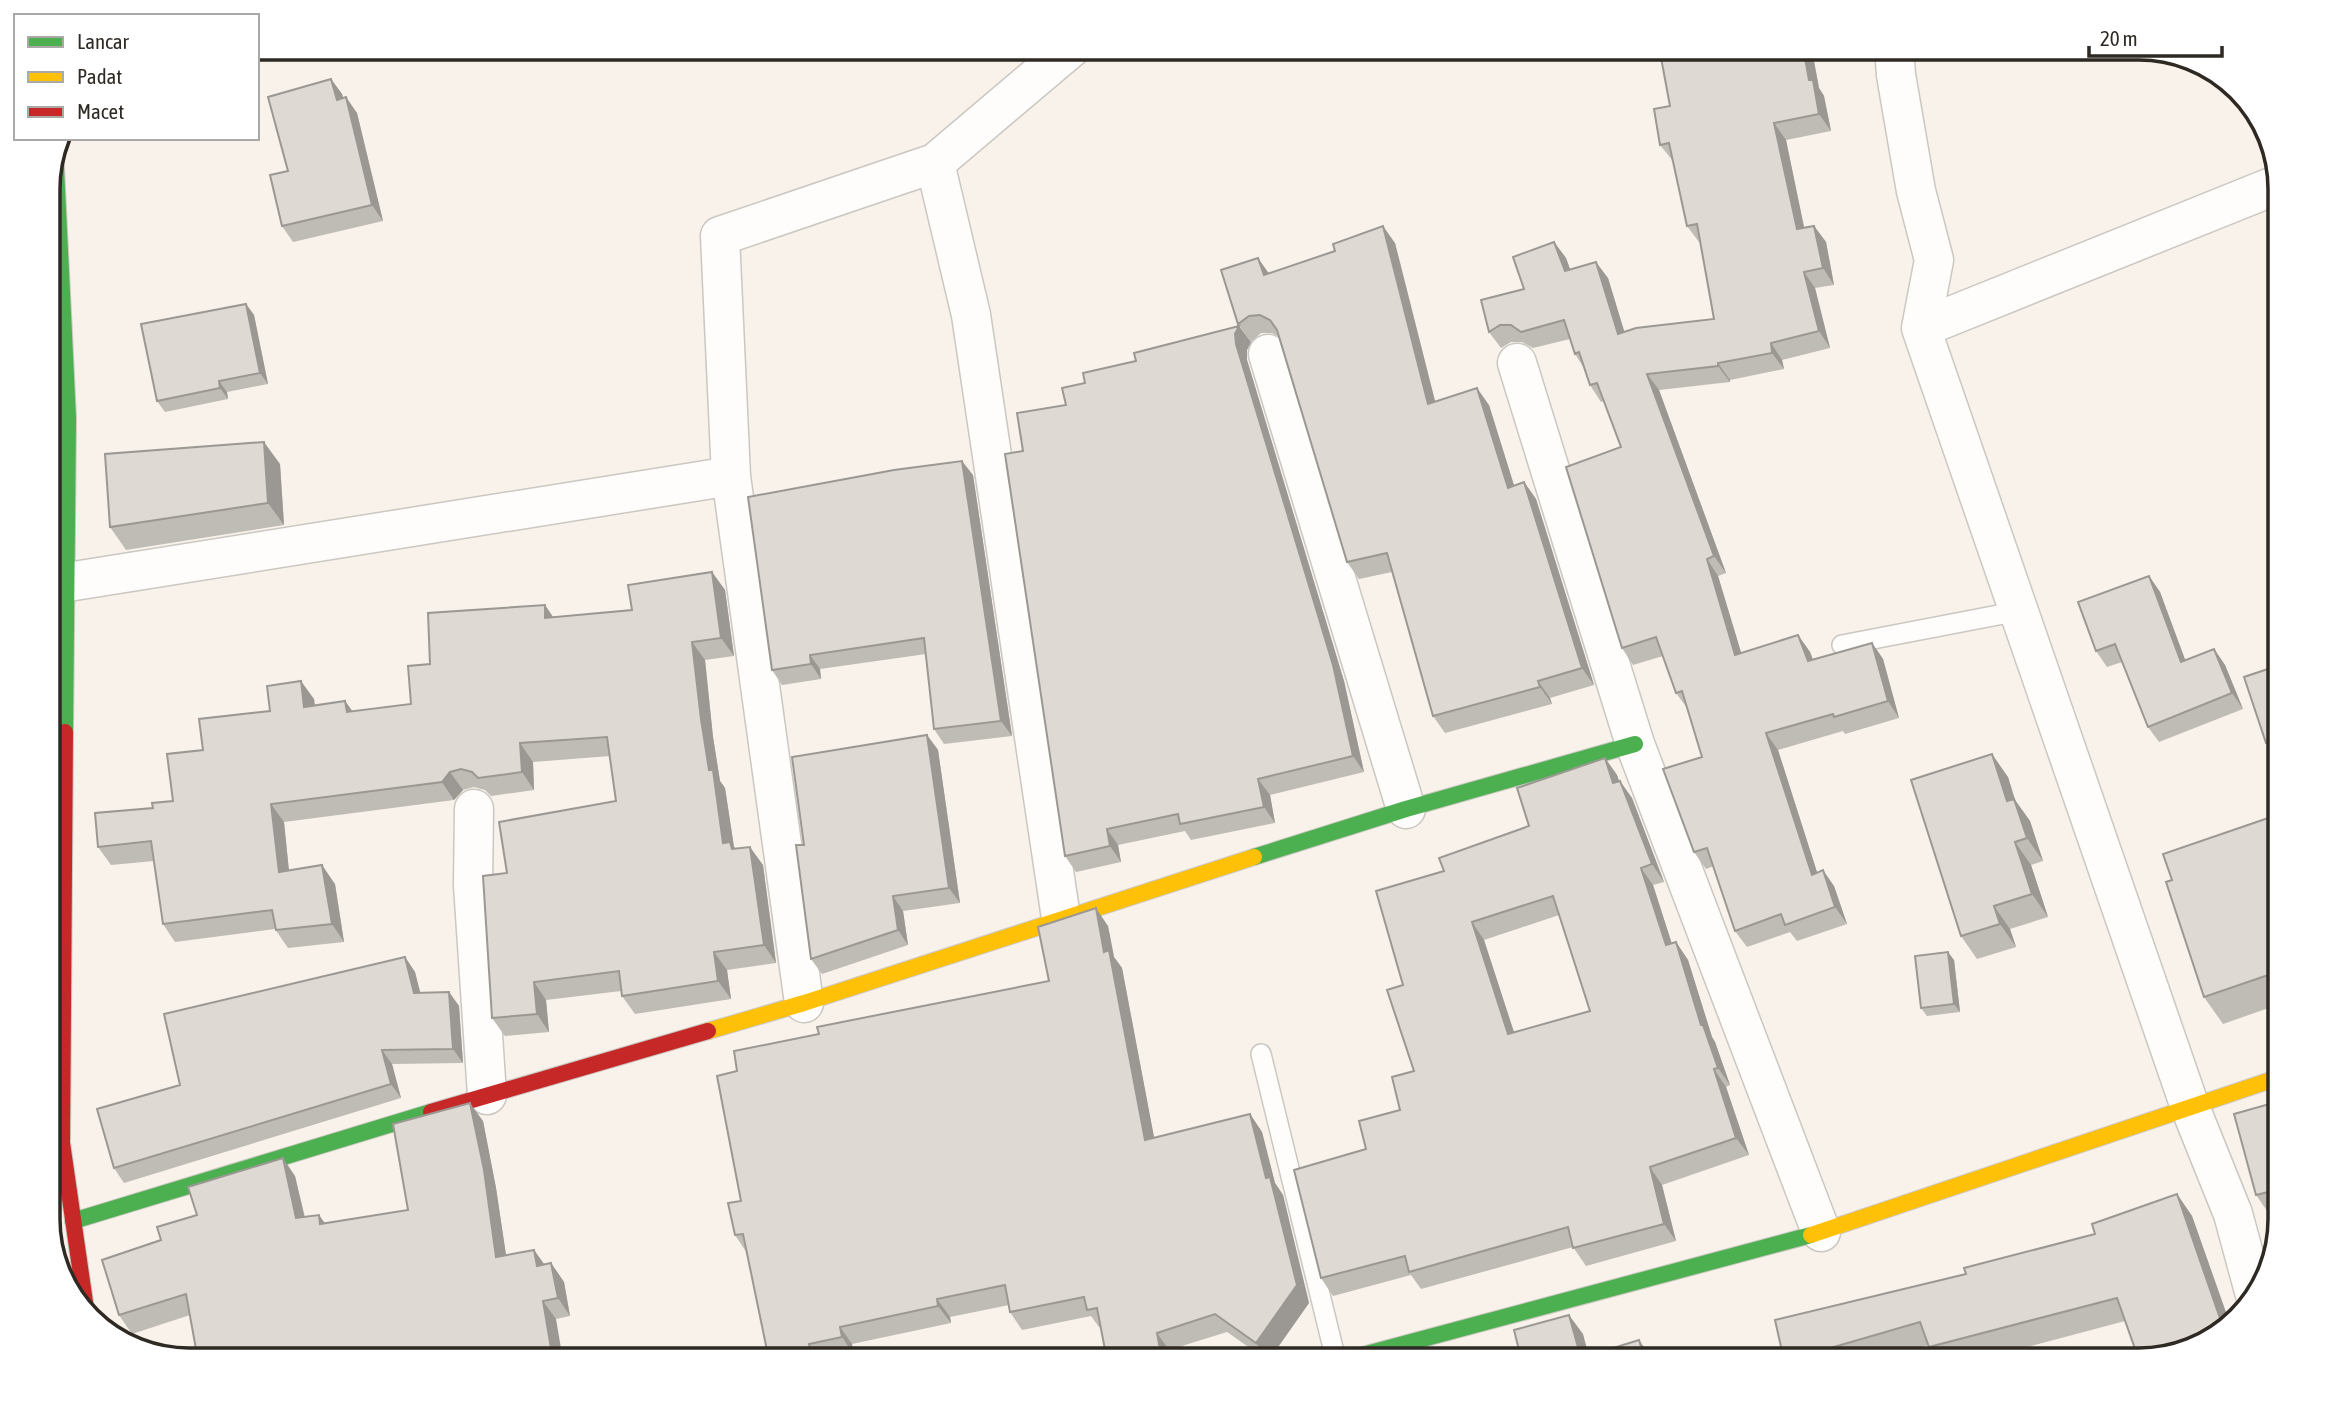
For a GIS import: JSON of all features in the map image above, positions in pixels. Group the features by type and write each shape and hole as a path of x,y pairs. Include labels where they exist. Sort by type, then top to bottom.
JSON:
{"main road":[{"path":"60,452 68,582 60,927"},
{"path":"73,1221 487,1095 804,1003 1406,808 1636,744"},
{"path":"1389,1348 1821,1232 2268,1081"},
{"path":"60,1164 73,1221 84,1294"}],"street":[{"path":"804,1003 731,476 720,236 935,163 1057,60"},
{"path":"1895,60 1916,191 1934,260 1921,328 2190,1107 2233,1214 2251,1281"},
{"path":"935,163 971,315 1061,918"},
{"path":"1921,328 2267,189"},
{"path":"1268,354 1406,808"},
{"path":"1517,363 1636,744 1821,1232"},
{"path":"68,582 731,476"},
{"path":"474,809 472,885 487,1095"}],"lane":[{"path":"1842,645 2019,611"},
{"path":"1261,1054 1333,1348"}],"building":[{"path":"1661,60 1805,60 1809,80 1813,80 1819,114 1774,123 1797,229 1814,226 1823,268 1804,272 1819,331 1771,343 1772,353 1718,363 1718,366 1647,374 1714,556 1707,559 1735,655 1798,635 1808,661 1872,643 1888,701 1766,733 1812,875 1823,870 1835,907 1785,925 1781,914 1735,931 1707,848 1694,852 1663,769 1702,757 1682,691 1676,693 1656,637 1622,648 1566,467 1621,447 1597,383 1590,385 1579,352 1575,354 1564,320 1521,332 1511,325 1500,325 1489,332 1481,300 1524,289 1513,257 1554,242 1565,271 1596,262 1618,334 1636,328 1714,319 1697,224 1687,226 1669,143 1660,145 1654,109 1670,106"},
{"path":"331,79 337,100 346,97 372,205 282,226 270,175 288,171 268,97"},
{"path":"1383,226 1428,404 1477,388 1508,488 1524,482 1582,668 1538,681 1540,687 1433,716 1387,553 1347,562 1277,330 1270,320 1260,315 1249,316 1238,324 1221,270 1258,258 1264,275 1335,251 1333,244"},
{"path":"246,304 260,373 219,381 220,388 157,401 141,324"},
{"path":"1239,326 1235,334 1236,344 1333,665 1353,756 1258,779 1264,807 1180,824 1178,814 1107,829 1110,846 1065,856 1005,454 1023,451 1017,413 1066,405 1062,388 1085,383 1083,373 1136,361 1134,353"},
{"path":"264,442 268,503 110,527 105,454"},
{"path":"962,461 1001,721 934,729 924,638 810,655 811,664 772,670 748,497 894,470"},
{"path":"712,572 721,638 692,642 701,719 709,770 713,770 723,843 730,842 732,849 750,847 764,945 714,952 718,981 622,996 619,971 534,982 537,1014 492,1018 483,876 507,873 499,822 616,801 607,737 520,743 522,772 478,778 472,772 461,769 450,772 442,782 271,804 279,872 322,865 332,924 276,930 272,910 163,924 151,841 98,847 95,813 153,808 152,803 173,801 167,754 203,750 199,719 270,711 267,686 301,681 304,707 345,701 347,712 411,704 408,666 430,664 428,613 545,605 545,618 632,610 628,585"},
{"path":"2149,576 2181,662 2214,649 2232,693 2148,727 2115,644 2096,651 2078,602"},
{"path":"2267,669 2266,743 2244,677"},
{"path":"927,735 949,888 893,896 898,930 811,959 796,845 804,845 792,757"},
{"path":"1992,754 2007,801 2014,799 2027,838 2015,842 2032,894 1994,906 2000,924 1961,936 1911,780"},
{"path":"1605,758 1613,783 1620,781 1652,864 1641,868 1666,945 1676,942 1701,1025 1718,1068 1714,1069 1736,1138 1650,1167 1664,1224 1573,1248 1568,1227 1409,1272 1405,1256 1321,1278 1294,1170 1366,1149 1359,1121 1400,1110 1392,1077 1414,1071 1387,990 1403,985 1376,891 1444,871 1439,858 1529,826 1517,788","holes":["1553,896 1590,1011 1508,1034 1472,922"]},
{"path":"2268,818 2268,975 2204,997 2166,882 2172,880 2163,854"},
{"path":"1096,908 1104,952 1109,950 1145,1140 1250,1114 1266,1178 1270,1177 1297,1285 1256,1343 1215,1314 1157,1333 1160,1348 1105,1348 1097,1308 1087,1310 1084,1297 1010,1312 1005,1285 937,1299 938,1306 840,1327 842,1337 809,1344 810,1348 767,1348 743,1234 735,1235 728,1203 741,1201 717,1076 737,1071 734,1051 819,1034 817,1027 1049,981 1038,927"},
{"path":"1948,952 1954,1004 1921,1008 1915,956"},
{"path":"405,957 414,993 449,992 453,1049 382,1050 391,1084 114,1168 97,1109 180,1085 164,1014"},
{"path":"470,1103 484,1170 496,1257 534,1250 537,1266 551,1263 558,1298 543,1301 551,1348 196,1348 186,1294 119,1315 102,1260 161,1240 157,1227 197,1215 188,1187 283,1158 296,1218 319,1215 320,1224 408,1210 393,1124"},
{"path":"2268,1104 2268,1192 2256,1195 2234,1114"},
{"path":"2177,1194 2220,1318 2188,1338 2135,1348 2117,1298 1929,1347 1920,1322 1830,1348 1781,1348 1775,1320 1966,1274 1964,1268 2095,1234 2092,1224"},
{"path":"1569,1315 1578,1348 1518,1348 1514,1330"},
{"path":"1639,1340 1641,1348 1613,1348"}],"traffic: fast":[{"path":"60,251 68,418 65,732"},
{"path":"1254,857 1406,809 1635,744"},
{"path":"73,1221 431,1112"},
{"path":"1389,1348 1811,1235"}],"traffic: slow":[{"path":"708,1031 804,1003 1254,857"},
{"path":"1811,1235 2268,1081"}],"traffic: jam":[{"path":"65,732 62,1143 84,1294"},
{"path":"431,1112 708,1031"}]}
